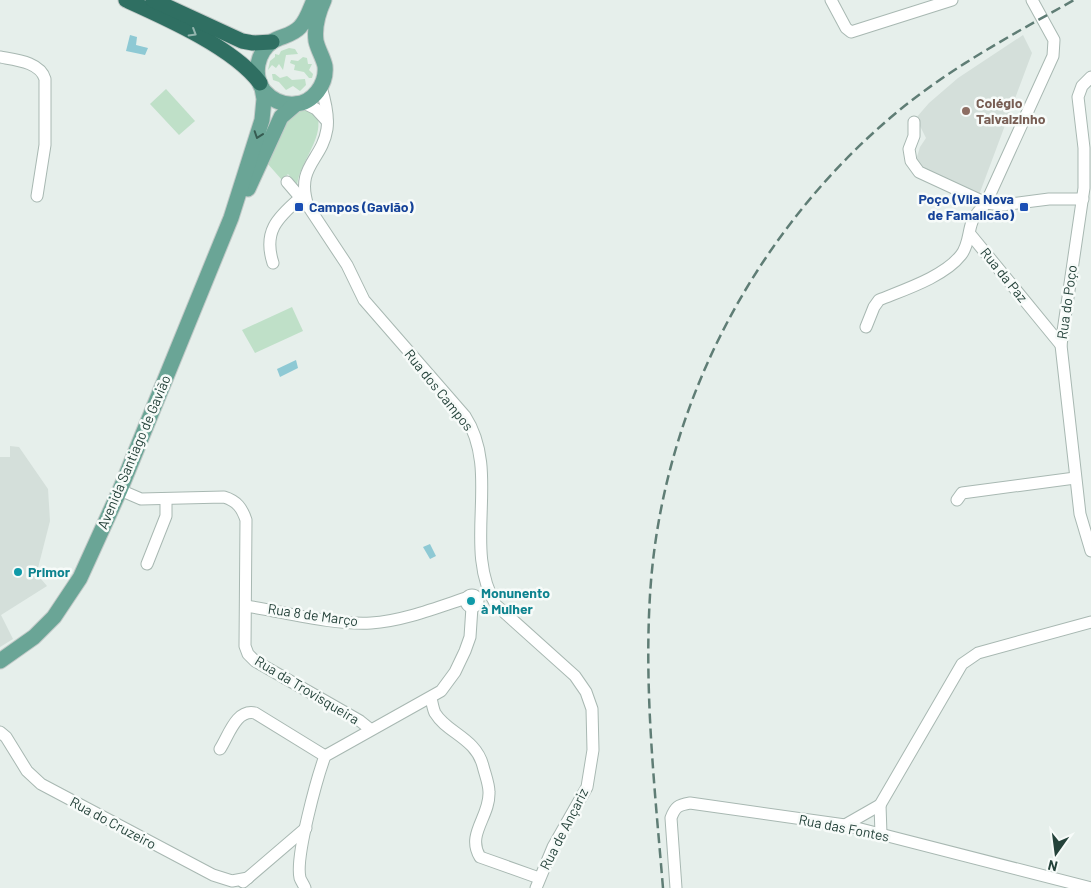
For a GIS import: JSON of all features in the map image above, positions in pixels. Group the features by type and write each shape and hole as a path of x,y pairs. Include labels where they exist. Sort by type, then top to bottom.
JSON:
{"highway":[{"path":"126,0 184,28 215,47 252,73 261,86"},
{"path":"153,0 242,41 253,43 278,39"}],"main road":[{"path":"316,0 319,51 325,68 321,86 316,93 299,103 277,101 261,86 257,65 260,56 278,39 301,27 316,0"},
{"path":"278,39 304,39 319,51"},
{"name":"Avenida Santiago de Gavião","path":"0,660 34,636 67,601 80,578 120,490 231,218 262,120 264,104 261,86"},
{"name":"Avenida Santiago de Gavião","path":"231,218 249,187 281,117 299,103"}],"street":[{"path":"831,0 846,28 854,32 952,0"},
{"name":"Rua da Paz","path":"1032,0 1054,40 1053,56 986,203 972,221 970,234 1060,345"},
{"path":"0,57 31,64 41,72 45,79 46,145 38,196"},
{"name":"Rua do Poço","path":"1091,77 1082,86 1078,97 1084,148 1083,199 1060,345 1075,478 1091,551"},
{"path":"273,262 269,250 272,229 280,215 304,200 306,173 324,139 327,121 321,86"},
{"path":"299,103 316,109 327,121"},
{"path":"914,122 914,136 909,149 911,161 919,172 986,203 1002,206 1049,198 1083,199"},
{"name":"Rua dos Campos","path":"286,182 304,200 338,249 364,300 465,416 474,430 481,455 482,559 485,581 490,596 505,614 560,662"},
{"path":"866,327 879,300 946,268 962,255 970,234"},
{"path":"957,500 962,493 1075,478"},
{"name":"Rua da Trovisqueira","path":"120,490 141,498 224,497 233,500 240,506 246,520 245,646 248,654 255,661 360,721 370,729"},
{"path":"148,564 166,516 166,499"},
{"path":"306,888 300,877 301,856 316,781 325,756 370,729 441,691 465,651 470,637 473,601 485,581"},
{"name":"Rua 8 de Março","path":"246,606 344,622 371,623 490,596"},
{"path":"845,825 880,805 962,664 978,653 1091,622"},
{"name":"Rua de Ançariz","path":"537,883 587,787 593,750 592,709 586,692 575,676 560,662"},
{"path":"431,698 435,713 479,752 483,764 489,792 485,812 474,840 475,849 480,857 537,883"},
{"path":"220,749 241,714 248,712 255,713 325,756"},
{"name":"Rua do Cruzeiro","path":"0,732 6,737 33,778 41,784 213,876 232,881 248,878"},
{"name":"Rua das Fontes","path":"676,888 671,818 674,809 679,805 690,803 845,825 1091,888"},
{"path":"880,805 882,834"},
{"path":"235,888 306,828"}],"shaded area":[{"name":"Colégio Talvaizinho","path":"1023,35 1032,53 979,195 922,168 916,160 920,147 926,138 916,118 929,103 958,78"},
{"name":"Primor","path":"10,446 19,447 48,489 50,521 38,568 41,579 47,586 1,615 13,639 0,647 0,457 10,457"}],"green space":[{"path":"289,48 295,49 298,54 286,55 283,70 279,64 276,68 272,65 268,70 270,61 275,57 275,54 279,55 281,51"},
{"path":"303,57 307,58 308,64 312,64 309,70 313,74 312,78 309,78 304,72 294,70 295,65 290,63 291,60 298,61"},
{"path":"272,74 280,78 287,76 292,80 305,79 306,85 300,91 293,86 286,90 279,82 273,80"},
{"path":"166,89 195,121 179,135 150,104"},
{"path":"307,108 318,118 317,135 302,168 297,185 288,174 282,180 267,163 286,117"},
{"path":"292,307 303,331 255,353 242,330"}],"water":[{"path":"130,35 137,37 136,45 148,48 145,55 126,51"},
{"path":"296,360 298,368 280,377 277,369"},
{"path":"430,544 436,556 430,559 423,547"}],"railway":[{"path":"663,888 649,705 650,595 658,527 673,460 694,395 722,332 756,273 795,217 840,165 890,118 933,84 1002,40 1074,0"}],"place":[{"name":"Colégio Talvaizinho","path":"966,111"},
{"name":"Campos (Gavião)","path":"299,207"},
{"name":"Poço (Vila Nova de Famalicão)","path":"1024,207"},
{"name":"Primor","path":"18,572"},
{"name":"Monunento à Mulher","path":"471,601"}]}
